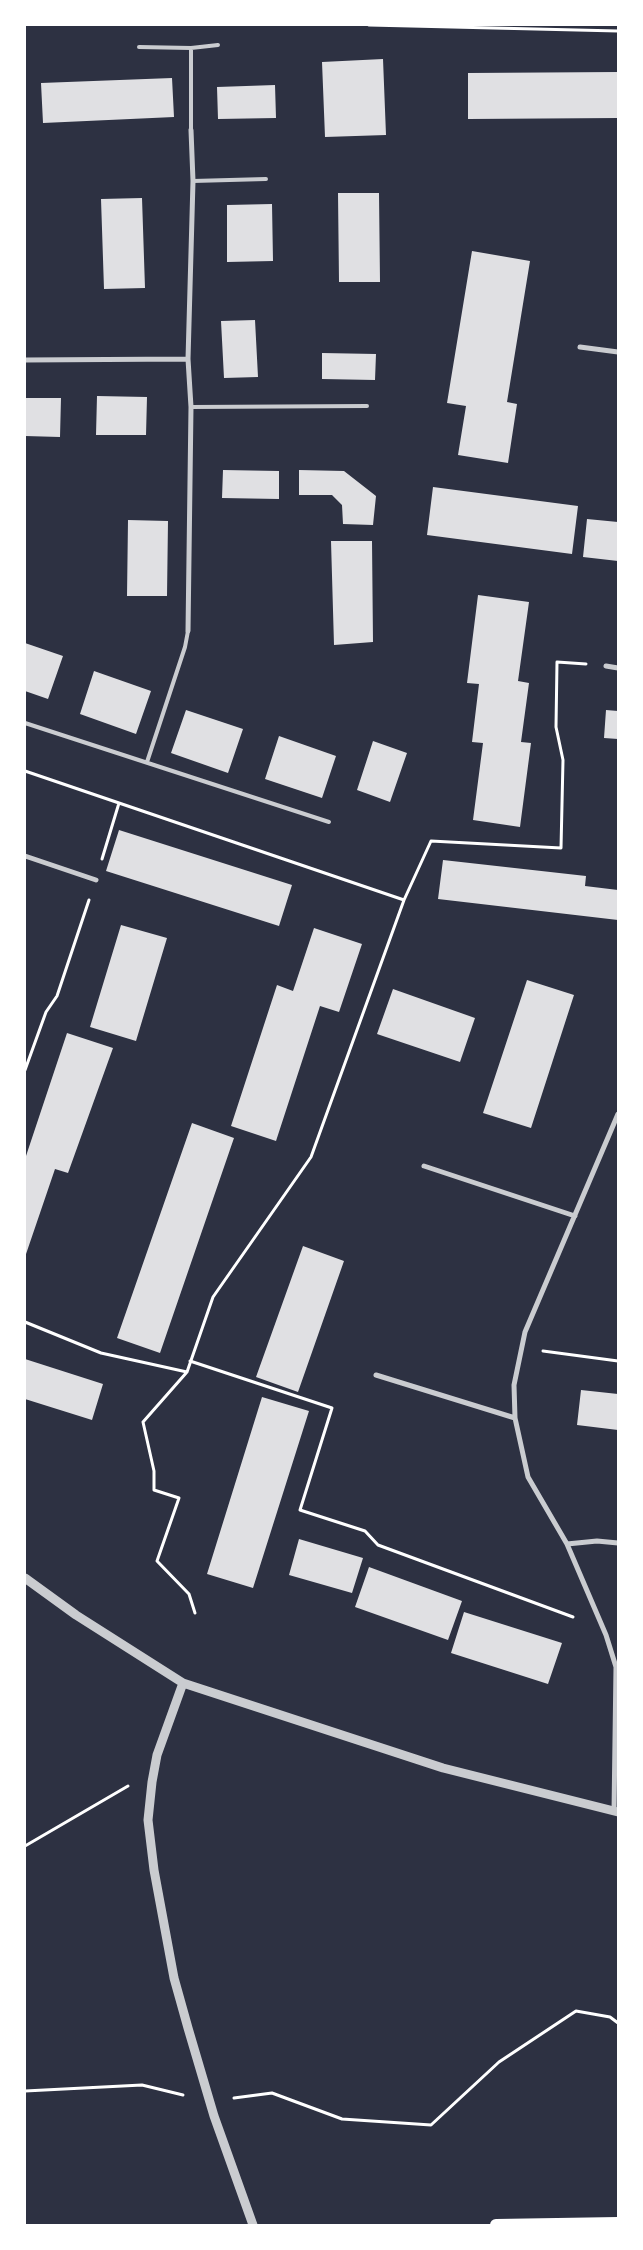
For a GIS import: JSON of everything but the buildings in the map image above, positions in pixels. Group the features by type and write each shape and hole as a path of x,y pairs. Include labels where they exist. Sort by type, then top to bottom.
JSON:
{"main road":[{"path":"496,2225 618,2223"}],"street":[{"path":"188,631 191,407 188,359 193,181 191,130"},
{"path":"580,347 618,352"},
{"path":"25,360 188,359"},
{"path":"606,666 618,668"},
{"path":"25,856 96,880"},
{"path":"25,1578 76,1615 183,1683 443,1768 616,1812 616,1667 606,1636 567,1544 528,1478 515,1418 514,1385 525,1332 618,1114"},
{"path":"424,1166 575,1216"},
{"path":"376,1375 515,1418"},
{"path":"567,1544 597,1541 618,1543"},
{"path":"183,1683 157,1756 148,1820 158,1895 174,1978 210,2101 253,2225"}],"lane":[{"path":"139,46 191,48 218,45"},
{"path":"191,48 191,130"},
{"path":"193,181 266,179"},
{"path":"191,407 367,406"},
{"path":"147,762 185,647 188,631"},
{"path":"25,723 329,822"}],"path":[{"path":"369,25 618,31"},
{"path":"195,1613 189,1594 157,1561 179,1498 154,1490 154,1471 143,1422 187,1372 213,1297 311,1157 404,900 431,841 561,848 562,760 556,727 557,662 606,666"},
{"path":"25,771 404,900"},
{"path":"25,1070 46,1012 57,996 96,880 119,803"},
{"path":"25,1322 101,1353 187,1372"},
{"path":"523,1349 618,1361"},
{"path":"190,1361 332,1408 300,1510 365,1531 378,1546 568,1614 606,1636"},
{"path":"25,1846 154,1771"},
{"path":"25,2091 142,2085 210,2101 272,2094 342,2119 432,2125 499,2062 576,2011 610,2017 618,2022"}]}
